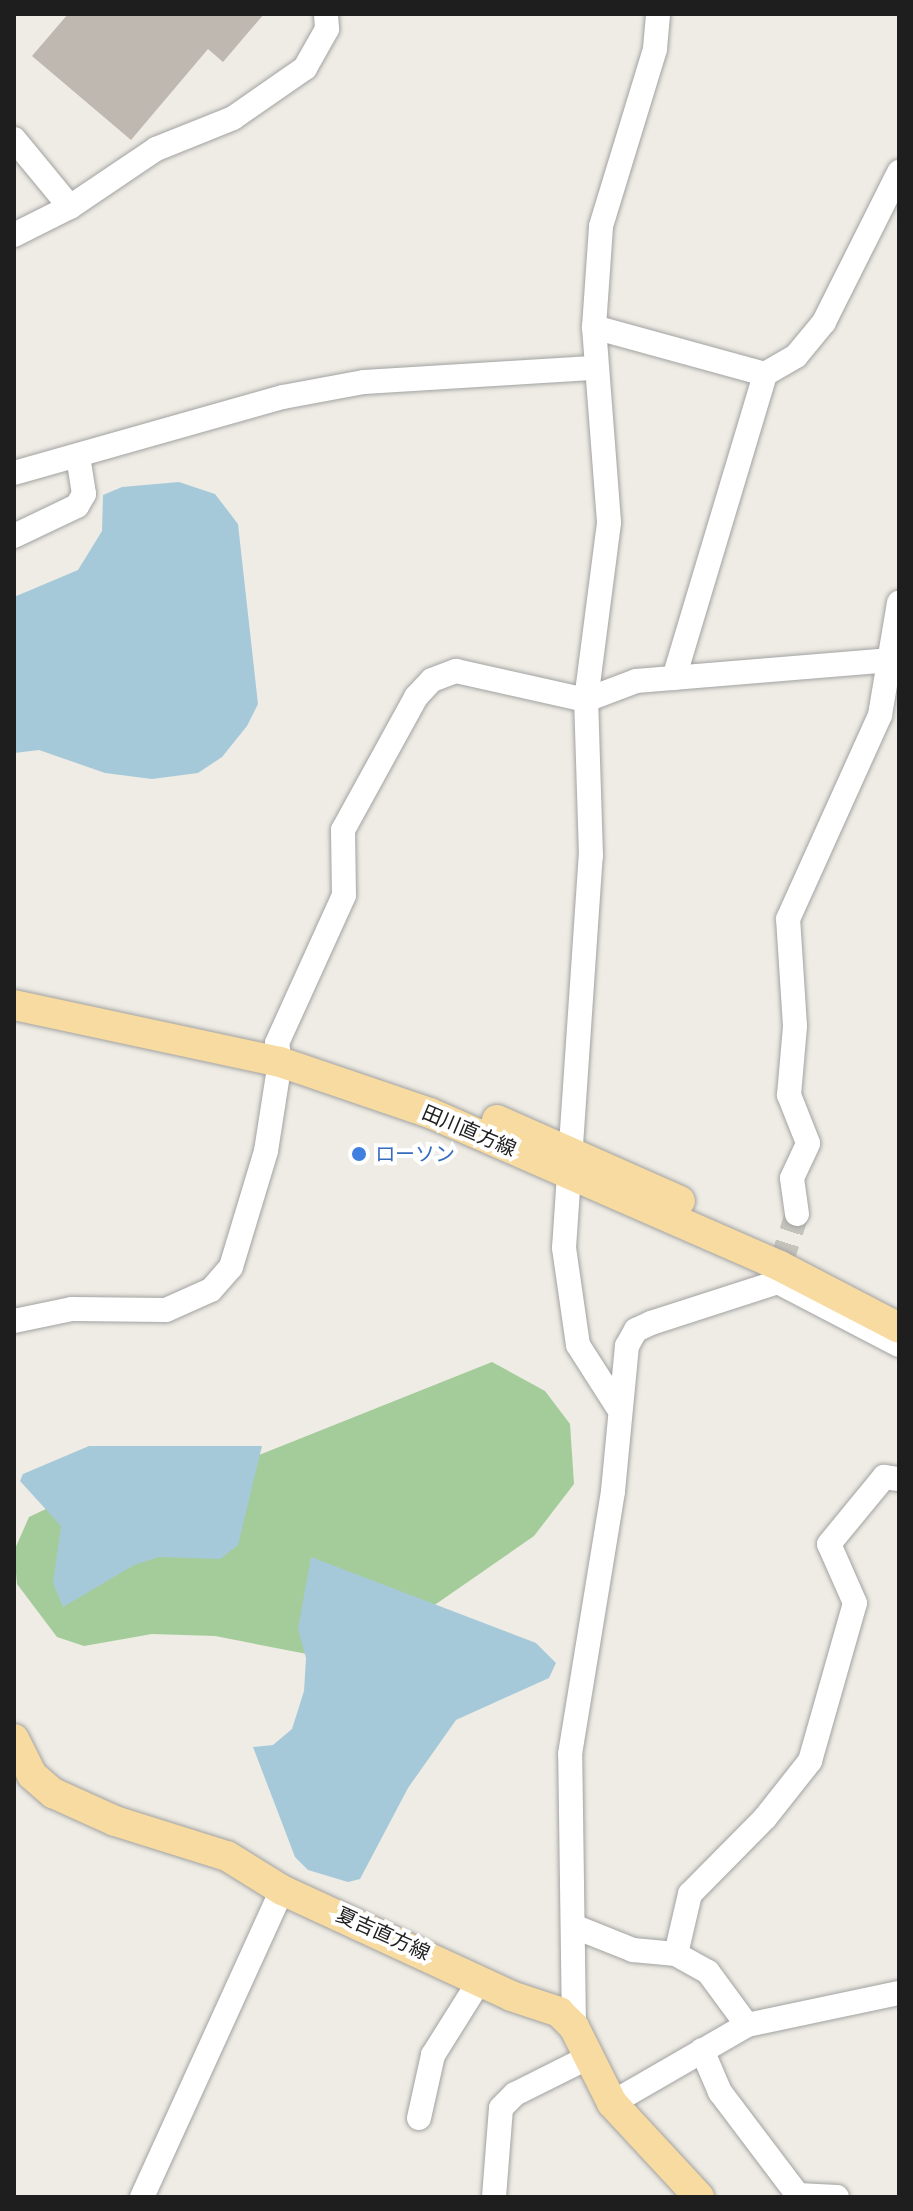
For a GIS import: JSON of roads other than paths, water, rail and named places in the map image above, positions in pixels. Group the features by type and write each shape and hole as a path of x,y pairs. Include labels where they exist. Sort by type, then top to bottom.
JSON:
{"main road":[{"name":"田川直方線","path":"14,987 278,1053 430,1113 569,1161 899,1309"},
{"name":"田川直方線","path":"14,1005 278,1053"},
{"name":"田川直方線","path":"569,1161 779,1274 899,1328"},
{"name":"夏吉直方線","path":"14,1739 32,1775 53,1793 227,1856 282,1890 480,1980 559,2012 574,2027 612,2103 699,2197"}],"street":[{"path":"14,235 70,207 156,149 233,118 305,68 327,29 326,14"},
{"path":"617,1406 578,1345 567,1299 569,1161 591,856 586,700 609,522 592,368 601,226 655,49 658,14"},
{"path":"14,139 70,207"},
{"path":"674,678 765,374 796,356 824,322 899,172"},
{"path":"594,327 765,374"},
{"path":"14,473 283,397 364,382 592,368"},
{"path":"14,536 77,506 84,494 78,455"},
{"path":"797,1214 792,1178 808,1143 789,1095 795,1026 788,919 890,718 899,603"},
{"path":"14,1321 72,1309 166,1310 211,1290 245,1237 278,1053 337,920 344,895 343,830 416,697 432,680 456,671 586,700 636,681 894,660"},
{"path":"574,2027 570,1754 613,1491 617,1406 627,1346 636,1330 779,1274 899,1345"},
{"path":"676,1954 690,1894 765,1818 810,1761 855,1603 829,1544 884,1477 899,1479"},
{"path":"142,2197 282,1890"},
{"path":"573,1926 633,1950 676,1954 708,1972 747,2025"},
{"path":"419,2118 433,2055 480,1980"},
{"path":"612,2103 747,2025 899,1993"},
{"path":"702,2050 720,2092 798,2195 837,2197"},
{"path":"494,2197 501,2108 515,2094 589,2057"}],"water":[{"path":"179,482 215,494 238,524 258,704 247,726 222,757 198,773 152,779 105,773 39,750 14,753 14,597 78,570 102,531 103,495 122,487"},
{"path":"89,1446 262,1446 238,1545 220,1559 159,1557 134,1565 63,1607 53,1583 61,1526 20,1481 23,1474"},
{"path":"311,1557 536,1643 556,1663 549,1678 456,1720 408,1788 360,1879 348,1882 308,1870 295,1857 253,1747 273,1745 292,1729 304,1691 306,1658 298,1629"}],"tunnel":[{"path":"780,1266 797,1214"}],"place":[{"name":"ローソン","path":"359,1154"}]}
